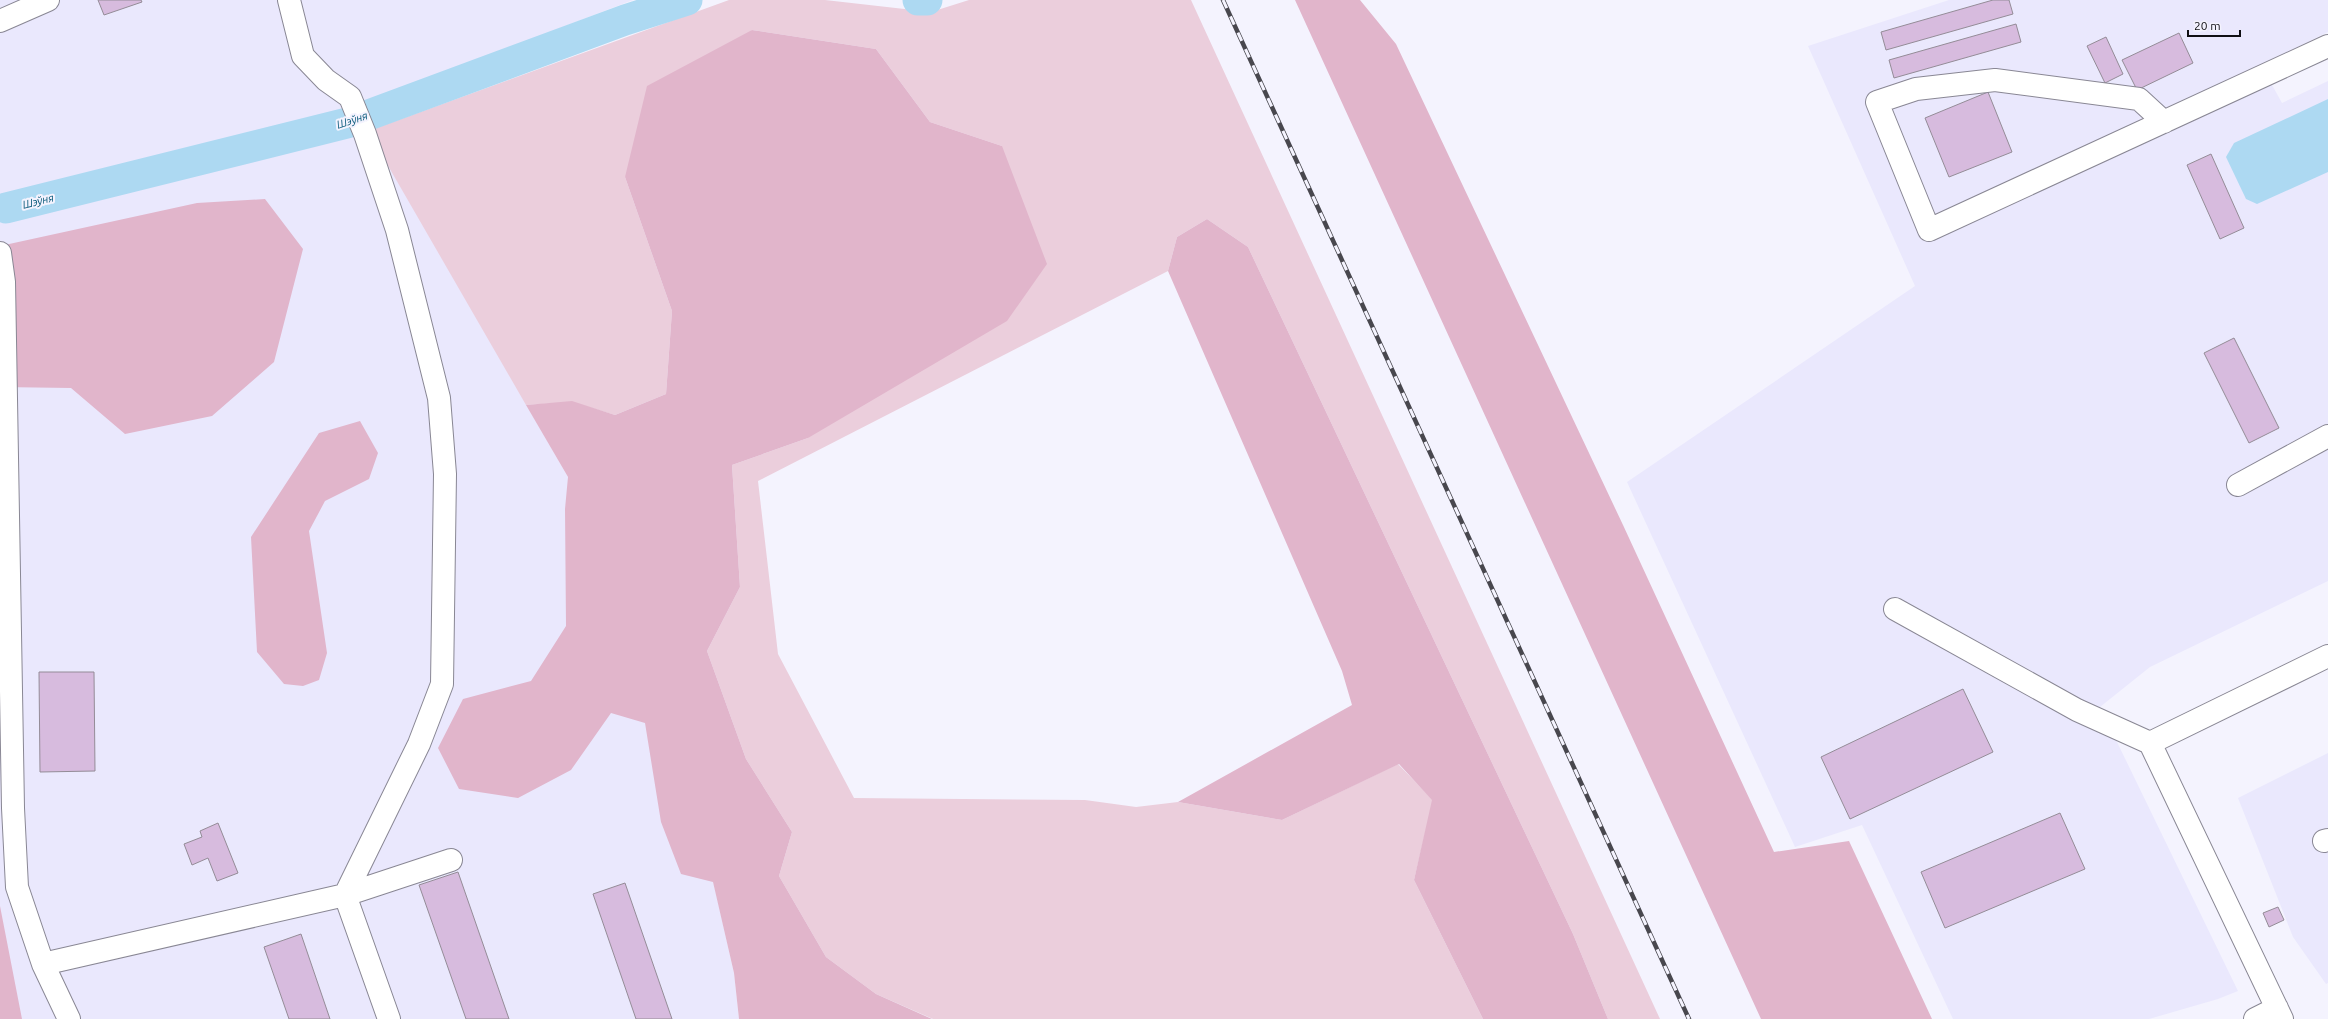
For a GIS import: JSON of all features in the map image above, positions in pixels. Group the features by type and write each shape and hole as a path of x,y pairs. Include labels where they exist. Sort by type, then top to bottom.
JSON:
{"street":[{"path":"0,21 48,0"},
{"path":"289,0 303,56 326,80 350,97 365,134 397,230 439,398 445,474 442,684 419,744 345,895 389,1019"},
{"path":"2164,122 2139,98 1995,80 1916,89 1877,102 1929,230 2164,122 2328,46"},
{"path":"0,253 4,282 13,800 17,879 18,887 43,964 69,1019"},
{"path":"2238,485 2328,436"},
{"path":"1895,609 2077,710 2150,744 2279,1014 2254,1019"},
{"path":"2150,744 2328,656"},
{"path":"43,964 345,895 451,860"}],"shaded area":[{"path":"0,0 633,0 355,107 656,630 734,973 739,1019 0,1019"},
{"path":"729,0 825,0 931,12 969,0 1191,0 1660,1019 1608,1019 1573,934 1248,247 1207,219 1177,237 1168,271 758,481 778,654 854,798 1085,800 1136,807 1178,802 1282,820 1398,764 1433,800 1414,880 1483,1019 933,1019 876,994 826,957 779,876 792,832 746,759 707,651 740,587 732,465 808,438 1002,146 930,122 876,49 752,30 625,177 672,311 666,394 615,415 572,402 526,405 368,131"},
{"path":"1295,0 1360,0 1396,44 1623,525 1774,852 1849,841 1932,1019 1761,1019"},
{"path":"1949,0 2328,0 2328,32 2261,65 2282,103 2328,81 2328,581 2150,667 2100,707 2238,991 2218,999 2149,1019 1953,1019 1862,825 1795,847 1627,482 1915,286 1808,46"},
{"path":"752,30 876,49 930,122 1002,146 1047,264 1007,321 808,438 732,465 740,587 707,651 746,759 792,832 779,876 826,957 876,994 932,1019 739,1019 734,973 713,882 681,874 661,822 645,723 611,713 571,770 518,798 459,789 438,748 463,699 531,681 566,626 565,509 568,477 526,405 572,401 615,415 666,394 672,311 625,177 647,86"},
{"path":"265,199 303,249 274,362 212,416 125,434 71,388 0,387 0,246 197,203"},
{"path":"1207,219 1248,247 1573,934 1608,1019 1483,1019 1414,880 1432,800 1399,764 1282,820 1178,802 1352,705 1342,671 1168,271 1177,237"},
{"path":"360,421 378,453 369,479 325,501 309,531 327,653 319,680 303,686 284,684 257,652 251,537 319,433"},
{"path":"2328,753 2328,983 2326,984 2293,937 2238,798"},
{"path":"0,906 22,1019 0,1019"}],"water":[{"path":"2328,99 2328,172 2257,204 2246,199 2226,157 2234,143"}],"building":[{"path":"98,0 141,0 142,2 104,15"},
{"path":"1993,0 2009,0 2013,14 1886,50 1881,32"},
{"path":"2016,24 2021,42 1894,78 1889,60"},
{"path":"2179,33 2193,63 2137,90 2122,60"},
{"path":"2106,37 2123,74 2105,83 2087,46"},
{"path":"1988,92 2012,152 1949,177 1925,118"},
{"path":"2211,154 2244,228 2220,239 2187,165"},
{"path":"2234,338 2279,428 2249,443 2204,353"},
{"path":"39,672 94,672 95,771 40,772"},
{"path":"1963,689 1993,752 1850,819 1821,757"},
{"path":"2060,813 2085,869 1945,928 1921,872"},
{"path":"218,823 238,873 217,881 208,858 192,865 184,844 202,837 200,831"},
{"path":"458,872 509,1019 466,1019 419,885"},
{"path":"625,883 672,1019 636,1019 593,894"},
{"path":"2278,907 2284,920 2269,927 2263,913"},
{"path":"301,934 330,1019 289,1019 264,947"}],"waterway":[{"name":"Шэўня","path":"6,208 347,123 625,20 687,0"},
{"name":"Шэўня","path":"918,0 927,0"}],"railway":[{"path":"1223,0 1689,1019"}]}
